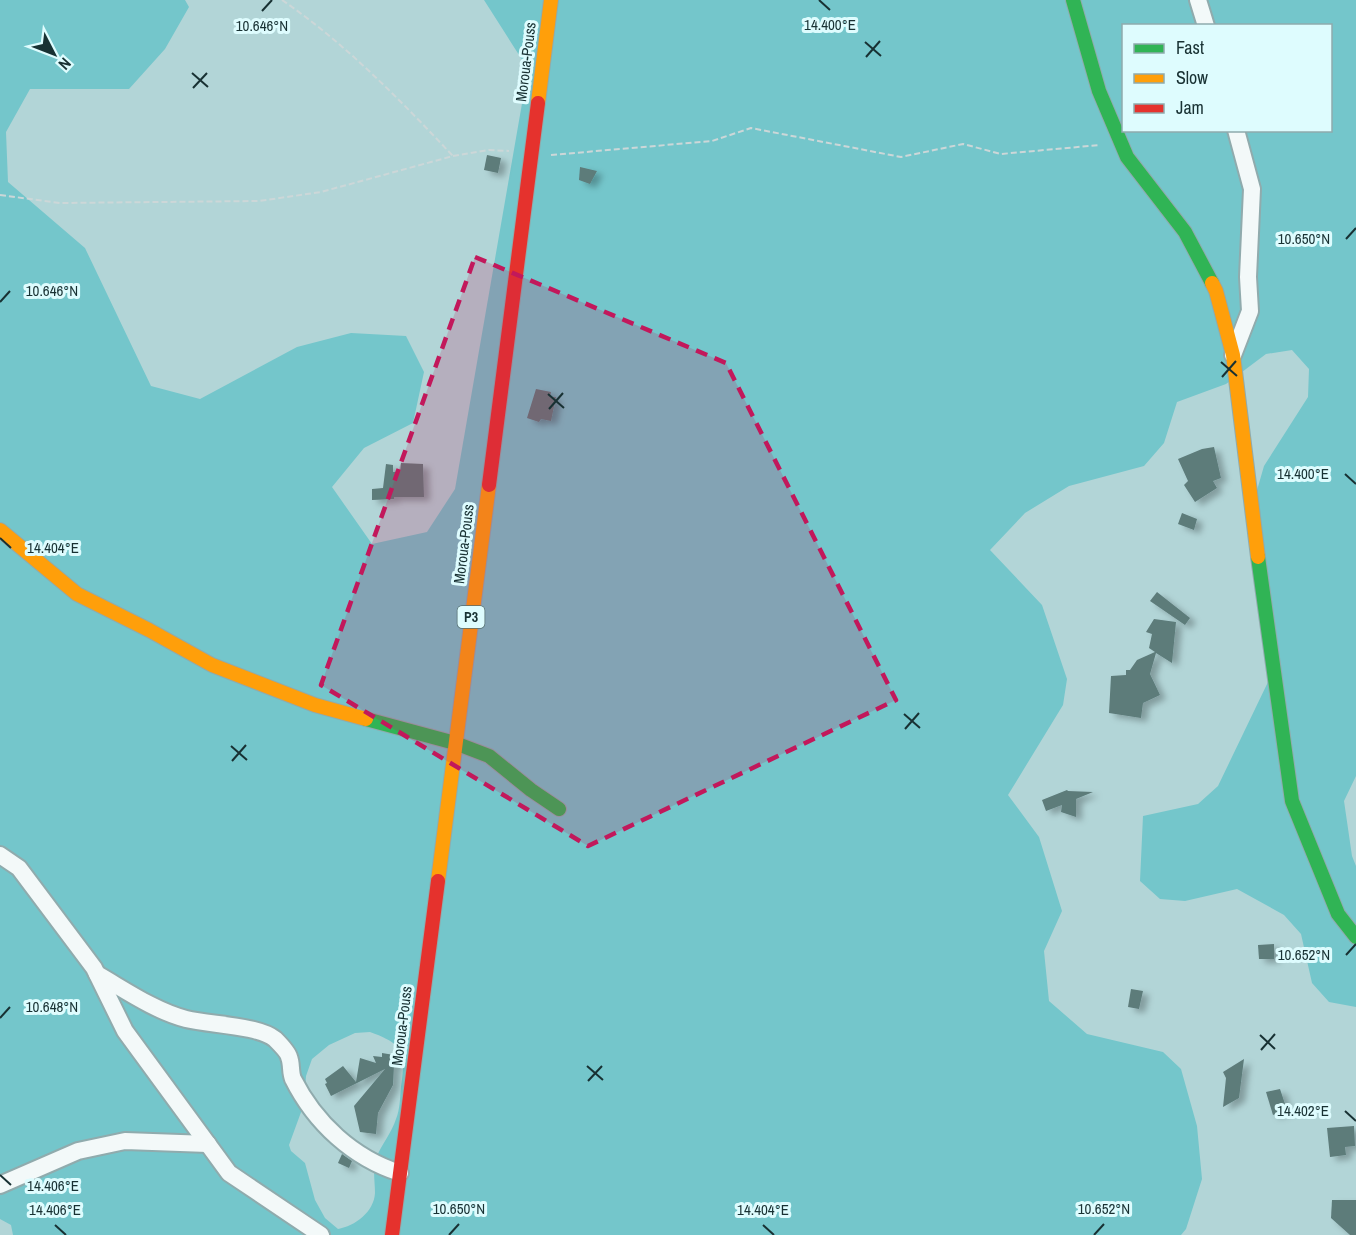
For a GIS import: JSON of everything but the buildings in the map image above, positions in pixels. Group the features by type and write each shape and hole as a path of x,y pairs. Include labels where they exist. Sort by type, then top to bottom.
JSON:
{"street":[{"name":"Moroua-Pouss","path":"392,1235 551,0"},
{"path":"1074,0 1099,91 1127,157 1185,232 1216,291 1233,354 1267,628 1292,801 1338,914 1356,937"},
{"path":"1198,0 1205,24"},
{"path":"1233,354 1250,310 1248,278 1252,189 1237,132"},
{"path":"0,530 77,594 212,665 315,705 455,743 489,756 559,809"},
{"path":"0,855 19,868 97,974 125,1031 229,1173 321,1235"},
{"path":"97,974 162,1010 186,1019 251,1030 274,1039 289,1056 291,1076 307,1104 328,1129 369,1160 400,1173"},
{"path":"0,1185 78,1151 125,1141 208,1144"}],"path":[{"path":"282,0 305,16 398,98 453,156"},
{"path":"0,195 60,202 259,201 321,192 453,156 489,150 557,155 712,141 751,128 901,157 963,144 1001,154 1121,143"}],"highlighted area":[{"path":"475,257 726,363 896,700 588,846 321,685"}],"shaded area":[{"path":"0,0 185,0 189,7 165,49 129,89 30,89 6,132 8,182 85,248 151,386 200,399 297,347 351,333 406,336 424,372 413,423 364,448 332,487 372,544 427,532 455,489 528,69 484,0 1356,0 1356,776 1344,801 1352,856 1356,866 1356,1007 1329,1002 1312,983 1301,934 1284,915 1237,889 1185,901 1160,899 1140,881 1143,816 1198,804 1218,786 1268,682 1249,518 1264,466 1308,397 1309,369 1292,350 1266,354 1226,384 1177,402 1164,443 1144,466 1069,486 1025,513 990,550 1042,605 1067,679 1063,705 1008,795 1039,837 1062,911 1044,951 1049,1001 1087,1034 1163,1052 1181,1069 1197,1126 1202,1179 1186,1229 1181,1235 13,1235 11,1225 0,1219","holes":["370,1032 396,1046 402,1058 399,1108 394,1124 375,1161 375,1193 371,1206 357,1221 338,1229 325,1218 315,1200 305,1163 291,1151 289,1145 304,1104 306,1076 312,1059 329,1045 355,1033"]}],"traffic: fast":[{"path":"1073,0 1099,91 1127,157 1185,232 1212,283"},
{"path":"1258,557 1292,801 1338,914 1356,937"},
{"path":"366,719 455,743 489,756 559,809"}],"traffic: slow":[{"path":"538,103 551,0"},
{"path":"1212,283 1233,355 1258,557"},
{"path":"438,881 489,485"},
{"path":"0,530 77,594 212,665 315,705 366,719"}],"traffic: jam":[{"path":"489,485 538,103"},
{"path":"392,1235 438,881"}]}
